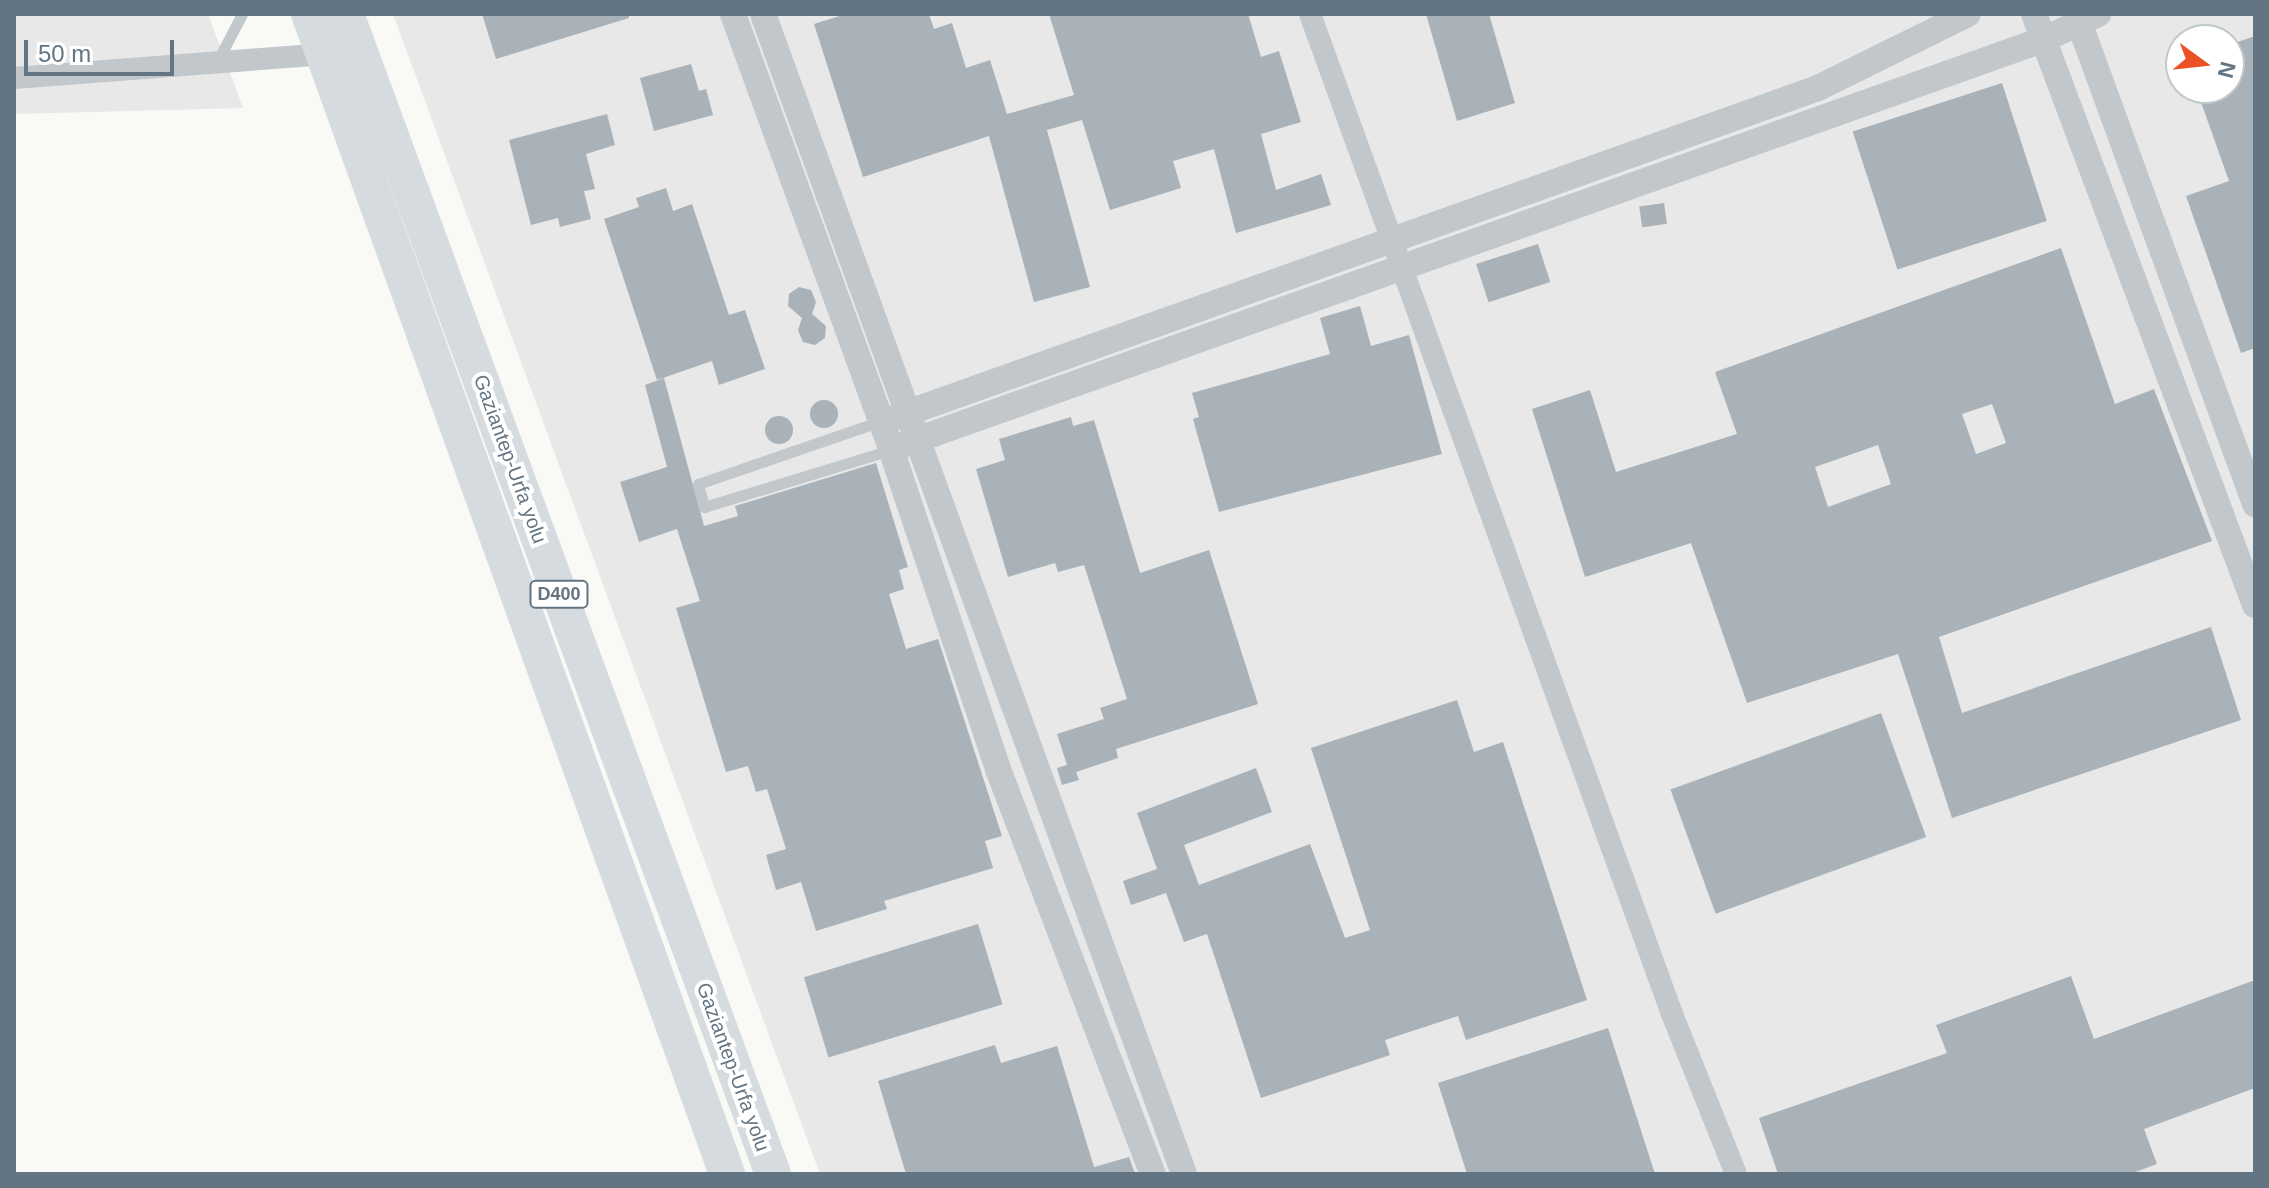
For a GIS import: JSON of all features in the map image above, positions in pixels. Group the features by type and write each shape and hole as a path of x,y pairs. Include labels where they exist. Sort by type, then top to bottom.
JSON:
{"highway":[{"name":"Gaziantep-Urfa yolu","path":"309,14 727,1174"},
{"name":"Gaziantep-Urfa yolu","path":"346,14 773,1174"}],"street":[{"path":"733,14 878,422 891,449 998,769 1153,1174"},
{"path":"763,14 1184,1174"},
{"path":"1310,14 1672,1014 1736,1174"},
{"path":"891,449 912,426 1391,241 1818,88 1968,14"},
{"path":"2034,14 2255,605"},
{"path":"878,422 912,426 975,423 2045,39 2084,16 2255,504"},
{"path":"14,78 323,54"}],"lane":[{"path":"216,63 242,14"},
{"path":"878,422 698,484 704,507 891,449"}],"shaded area":[{"path":"14,14 208,14 243,108 14,114"},
{"path":"393,14 2255,14 2255,1174 820,1174"}],"building":[{"path":"482,14 629,14 629,18 496,59"},
{"path":"846,14 929,14 934,29 952,23 966,68 990,60 1007,114 1074,95 1049,14 1248,14 1261,57 1279,51 1301,122 1261,134 1276,190 1321,174 1331,205 1236,233 1214,149 1173,161 1181,188 1110,210 1082,120 1047,130 1090,287 1034,302 989,136 863,177 814,24"},
{"path":"1426,14 1489,14 1515,103 1457,121"},
{"path":"2255,36 2255,348 2241,353 2186,196 2229,181 2202,104 2245,104 2245,39"},
{"path":"691,64 699,91 706,89 713,115 654,131 640,78"},
{"path":"2002,83 2047,221 1897,269 1853,132"},
{"path":"607,114 615,145 586,154 595,189 584,191 591,219 560,227 558,218 531,225 509,140"},
{"path":"666,188 673,211 692,204 729,315 745,310 765,369 719,385 712,361 657,380 604,219 639,207 636,198"},
{"path":"1664,203 1667,224 1642,227 1639,206"},
{"path":"1538,244 1550,282 1489,302 1476,264"},
{"path":"2061,248 2115,404 2154,389 2212,541 1939,637 1962,713 2211,627 2241,720 1952,818 1898,654 1747,703 1691,543 1585,577 1532,409 1590,390 1616,472 1737,434 1715,372","holes":["1992,404 2006,443 1976,454 1962,414","1878,445 1891,484 1828,507 1815,467"]},
{"path":"799,287 811,290 816,302 812,314 826,326 825,338 815,345 803,342 798,330 802,318 788,306 789,294"},
{"path":"1360,306 1371,346 1409,335 1442,454 1219,512 1193,419 1199,417 1192,393 1330,354 1320,318"},
{"path":"664,378 704,526 738,516 735,506 876,463 908,567 899,570 904,589 889,594 906,649 938,639 1002,836 985,841 993,868 884,901 887,909 816,931 801,882 776,890 766,855 786,849 767,789 756,792 748,766 726,772 676,608 700,601 677,529 639,542 620,482 667,467 645,385"},
{"path":"824,400 834,404 838,414 834,424 824,428 814,424 810,414 814,404"},
{"path":"779,416 789,420 793,430 789,440 779,444 769,440 765,430 769,420"},
{"path":"1071,417 1073,426 1094,420 1140,573 1209,550 1258,704 1116,749 1118,758 1076,772 1079,780 1062,785 1057,768 1067,765 1057,734 1104,719 1100,708 1127,699 1084,565 1058,572 1055,563 1008,577 976,469 1005,460 999,439"},
{"path":"1457,700 1474,752 1503,742 1587,1000 1466,1040 1458,1016 1385,1040 1390,1055 1261,1098 1207,934 1184,942 1166,893 1131,905 1123,881 1157,869 1137,813 1256,768 1272,812 1184,845 1199,885 1310,844 1345,938 1370,930 1311,748"},
{"path":"1881,713 1926,837 1716,914 1671,790"},
{"path":"978,924 1003,1004 829,1058 804,977"},
{"path":"2071,976 2094,1039 2255,980 2255,1088 2144,1129 2157,1164 2130,1174 1778,1174 1759,1118 1947,1053 1936,1025"},
{"path":"1608,1028 1655,1174 1467,1174 1438,1083"},
{"path":"995,1045 1001,1063 1057,1046 1094,1167 1129,1157 1135,1174 906,1174 878,1081"}]}
